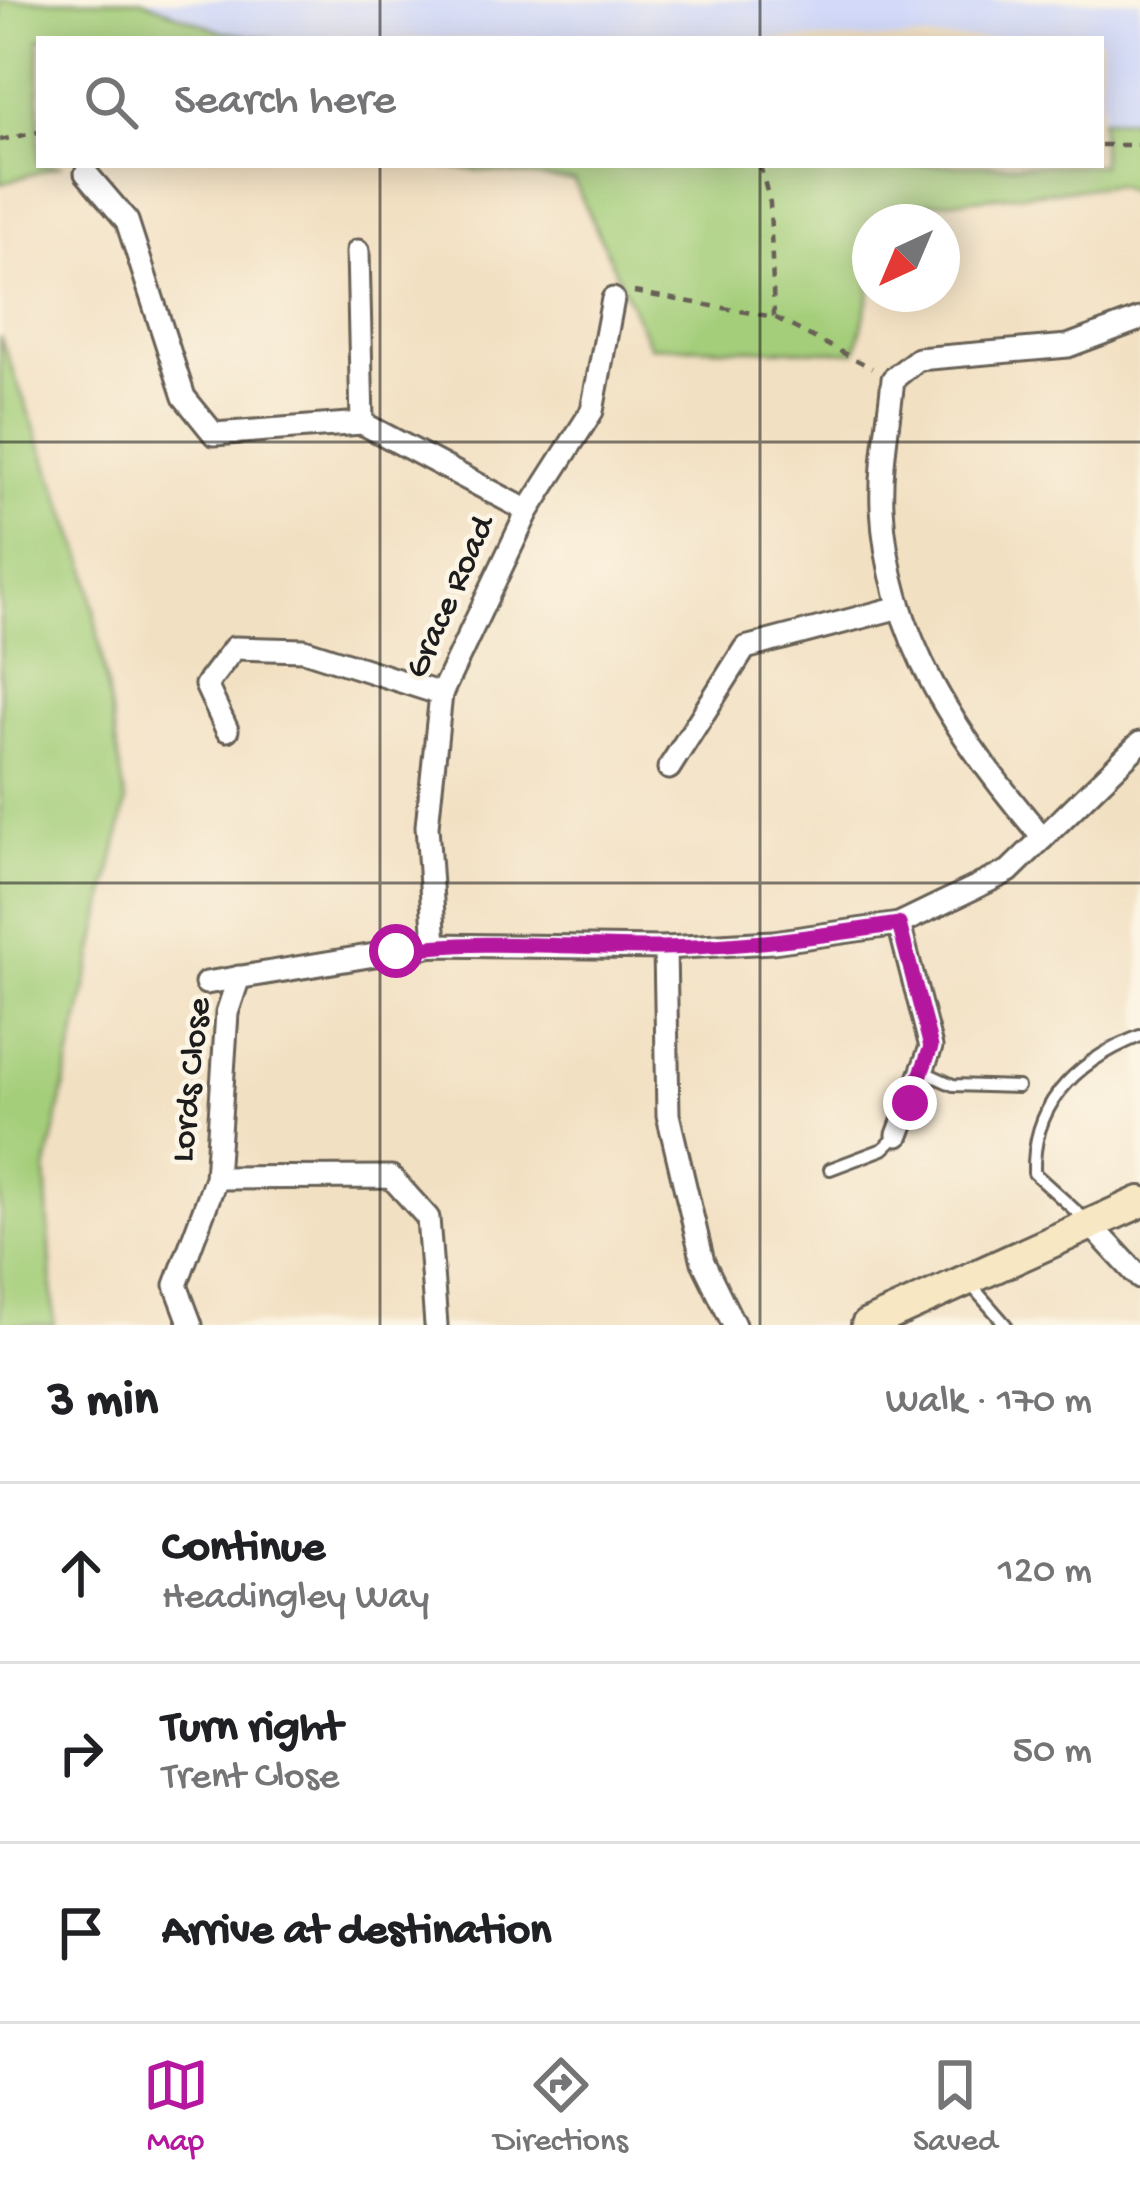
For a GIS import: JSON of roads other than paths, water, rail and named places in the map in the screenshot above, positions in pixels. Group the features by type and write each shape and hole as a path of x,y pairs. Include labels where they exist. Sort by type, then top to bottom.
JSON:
{"main road":[{"path":"867,1325 1140,1202"}],"street":[{"path":"86,172 128,221 184,397 214,434 362,423 528,511"},
{"path":"358,250 362,423"},
{"name":"Grace Road","path":"435,945 427,826 441,694 528,511 592,411 613,299"},
{"path":"1043,838 969,751 896,608 882,506 892,379 918,359 1068,346 1140,319"},
{"path":"669,768 745,648 896,608"},
{"path":"227,730 206,685 234,648 304,650 441,694"},
{"path":"206,982 435,945 665,948 773,942 899,924 1009,872 1140,743"},
{"path":"898,1135 931,1047 899,924"},
{"path":"665,948 668,1115 703,1262 734,1325"},
{"name":"Lords Close","path":"191,1325 176,1285 216,1178 227,1013 239,977"},
{"path":"216,1178 391,1177 428,1218 436,1325"},
{"path":"1089,1223 1140,1278"}],"lane":[{"path":"1089,1223 1034,1173 1040,1117 1095,1059 1140,1036"},
{"path":"922,1071 953,1085 1018,1087"},
{"path":"830,1169 883,1150 898,1135"},
{"path":"965,1278 1006,1325"}]}
